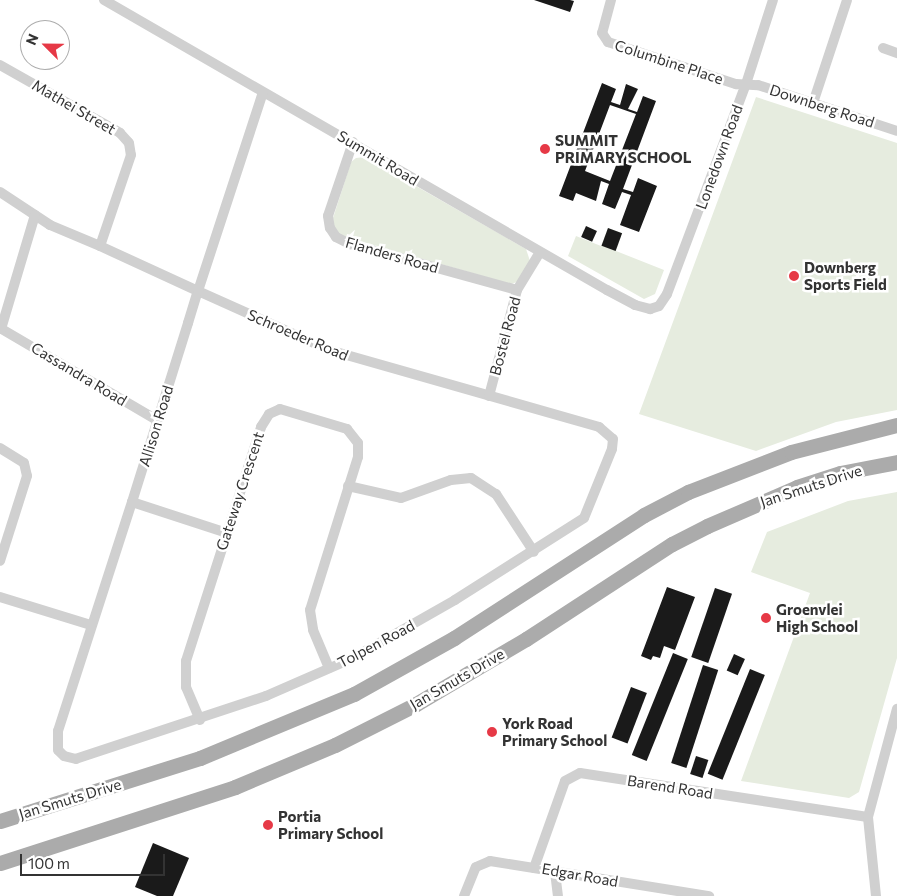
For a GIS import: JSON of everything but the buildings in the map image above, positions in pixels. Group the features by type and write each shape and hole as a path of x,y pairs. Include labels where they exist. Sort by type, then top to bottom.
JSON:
{"main road":[{"name":"Jan Smuts Drive","path":"0,820 200,758 354,694 454,638 644,515 688,492 791,452 897,425"},
{"name":"Jan Smuts Drive","path":"0,863 234,787 335,745 424,699 707,526 797,487 840,473 897,462"}],"street":[{"name":"Columbine Place","path":"611,0 602,29 605,40 736,84 746,84"},
{"name":"Lonedown Road","path":"655,308 667,294 746,84 773,0"},
{"path":"813,103 847,0"},
{"name":"Summit Road","path":"109,1 540,252 635,305 655,308"},
{"path":"883,48 897,53"},
{"name":"Mathei Street","path":"0,65 120,134 129,143 131,155 100,246"},
{"name":"Downberg Road","path":"746,84 813,103 897,131"},
{"name":"Allison Road","path":"67,758 56,746 58,731 263,92"},
{"name":"Flanders Road","path":"353,142 328,216 330,228 336,237 517,290"},
{"name":"Schroeder Road","path":"0,192 35,215 100,246 346,357 599,427 612,437"},
{"path":"0,328 35,215"},
{"name":"Bostel Road","path":"488,396 517,290 540,252"},
{"name":"Cassandra Road","path":"0,328 157,420"},
{"name":"Gateway Crescent","path":"200,720 186,687 185,668 261,427 275,411 286,410 352,431 359,448 310,610 313,630 329,668"},
{"name":"Tolpen Road","path":"67,758 80,758 200,720 266,696 375,647 534,552 587,514 612,449 612,437"},
{"path":"0,448 20,459 27,472 0,561"},
{"path":"348,486 401,498 451,480 470,478 496,494 534,552"},
{"path":"132,502 227,534"},
{"path":"0,596 91,625"},
{"path":"876,896 868,817 897,709"},
{"name":"Barend Road","path":"534,868 564,781 580,773 868,817"},
{"name":"Edgar Road","path":"464,896 473,872 480,864 490,861 664,893 709,896"},
{"path":"556,872 558,896"}],"shaded area":[{"name":"Downberg Sports Field","path":"756,97 897,143 897,410 836,422 756,451 639,414"},
{"path":"365,157 526,249 530,261 517,282 511,284 342,236 334,227 333,218 351,162 356,158"},
{"path":"608,228 622,233 616,251 664,270 655,294 644,299 568,256 576,236 601,246"},
{"path":"897,492 897,658 859,792 849,798 741,781 810,593 751,572 767,532 848,501"}],"place":[{"name":"SUMMIT PRIMARY SCHOOL","path":"545,149"},
{"name":"Downberg Sports Field","path":"794,276"},
{"name":"Groenvlei High School","path":"766,618"},
{"name":"York Road Primary School","path":"492,732"},
{"name":"Portia Primary School","path":"268,825"}]}
